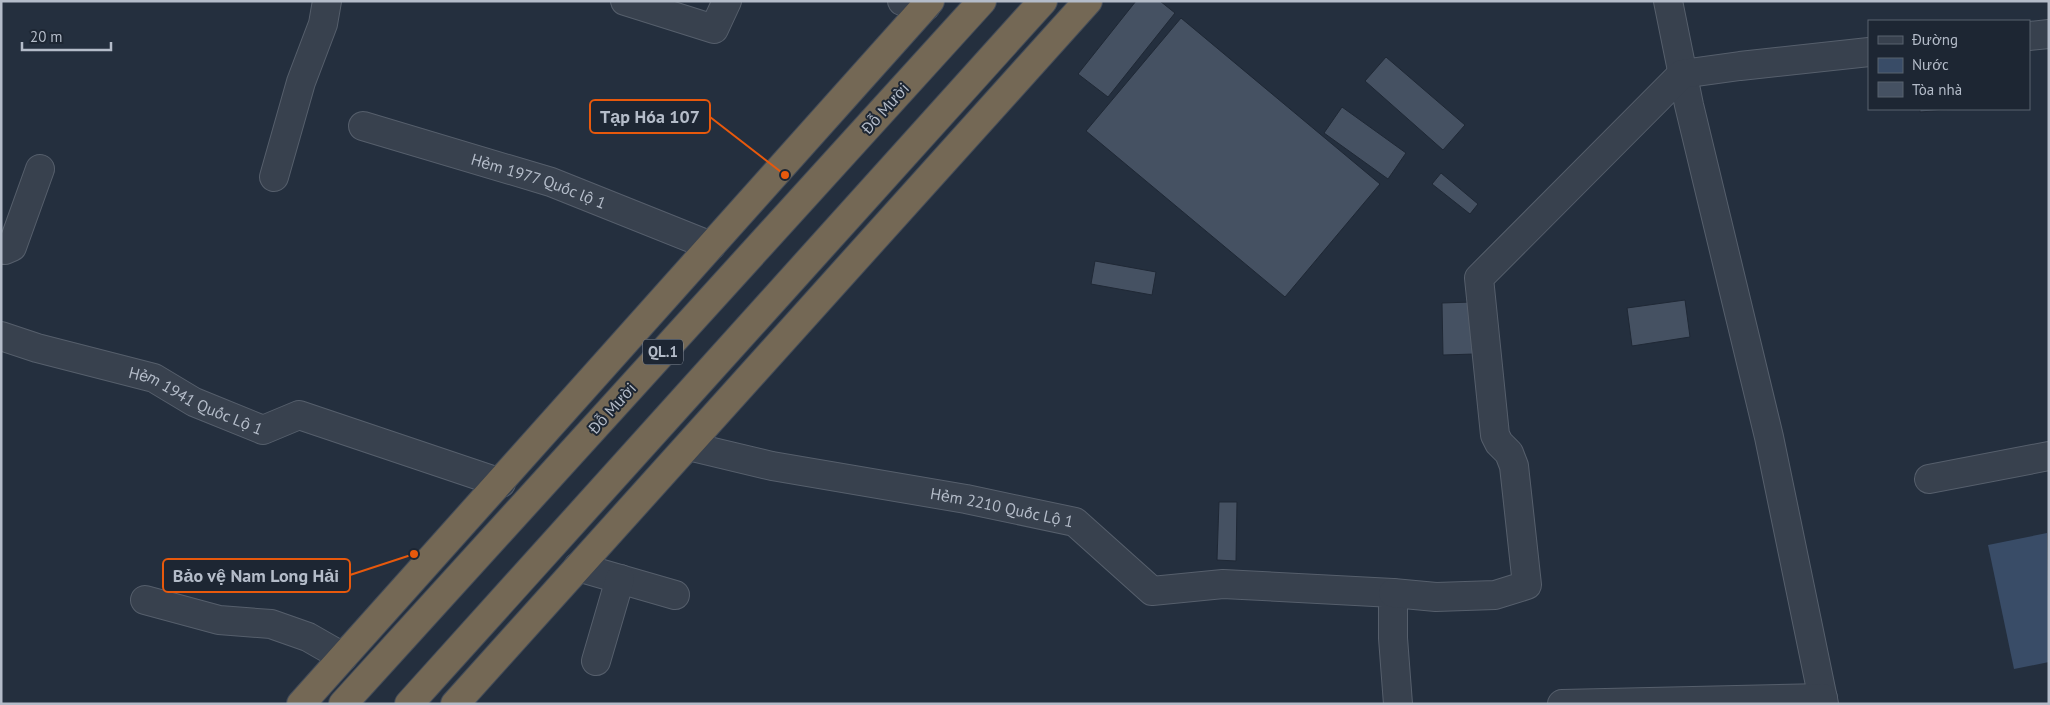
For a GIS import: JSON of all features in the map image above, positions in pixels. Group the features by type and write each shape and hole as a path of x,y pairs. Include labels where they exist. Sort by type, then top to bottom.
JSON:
{"highway":[{"name":"Đỗ Mười","path":"343,704 982,1"},
{"name":"QL.1","path":"409,704 1043,1"},
{"path":"455,704 1088,1"},
{"name":"Đỗ Mười","path":"301,704 501,483 711,246 919,3"}],"street":[{"path":"274,177 301,82 323,24 327,1"},
{"path":"625,1 714,29 727,1"},
{"path":"1562,704 1823,701 1769,438 1682,74 1668,1"},
{"path":"2030,36 2049,34"},
{"path":"1682,74 1868,52"},
{"name":"Hẻm 2210 Quốc Lộ 1","path":"688,446 772,466 966,499 1075,522 1152,590 1223,584 1436,597 1494,595 1527,585 1514,466 1509,452 1499,443 1495,434 1479,278 1682,74"},
{"name":"Hẻm 1977 Quốc lộ 1","path":"363,126 551,182 711,246"},
{"path":"3,254 12,247 40,168"},
{"name":"Hẻm 1941 Quốc Lộ 1","path":"1,336 37,348 154,378 194,402 263,430 299,415 501,483"},
{"path":"1929,479 2049,456"},
{"path":"578,568 675,595"},
{"path":"596,661 620,579"},
{"path":"1393,593 1393,638 1398,704"},
{"path":"145,600 219,620 271,624 308,637 343,657"}],"water":[{"path":"2047,533 2049,662 2014,669 1988,545"}],"building":[{"path":"1136,1 1160,1 1175,13 1108,97 1078,74"},
{"path":"1181,18 1380,184 1285,297 1086,131"},
{"path":"1386,57 1465,125 1443,150 1365,81"},
{"path":"1342,107 1406,153 1388,179 1324,133"},
{"path":"1920,110 1946,110 1920,112"},
{"path":"1441,173 1478,204 1470,214 1432,184"},
{"path":"1095,261 1156,272 1152,295 1091,284"},
{"path":"1685,300 1690,337 1632,346 1627,308"},
{"path":"1472,302 1474,354 1443,355 1442,303"},
{"path":"1219,502 1237,502 1236,561 1217,560"}],"place":[{"name":"Tạp Hóa 107","path":"785,175"},
{"name":"Bảo vệ Nam Long Hải","path":"414,554"}]}
